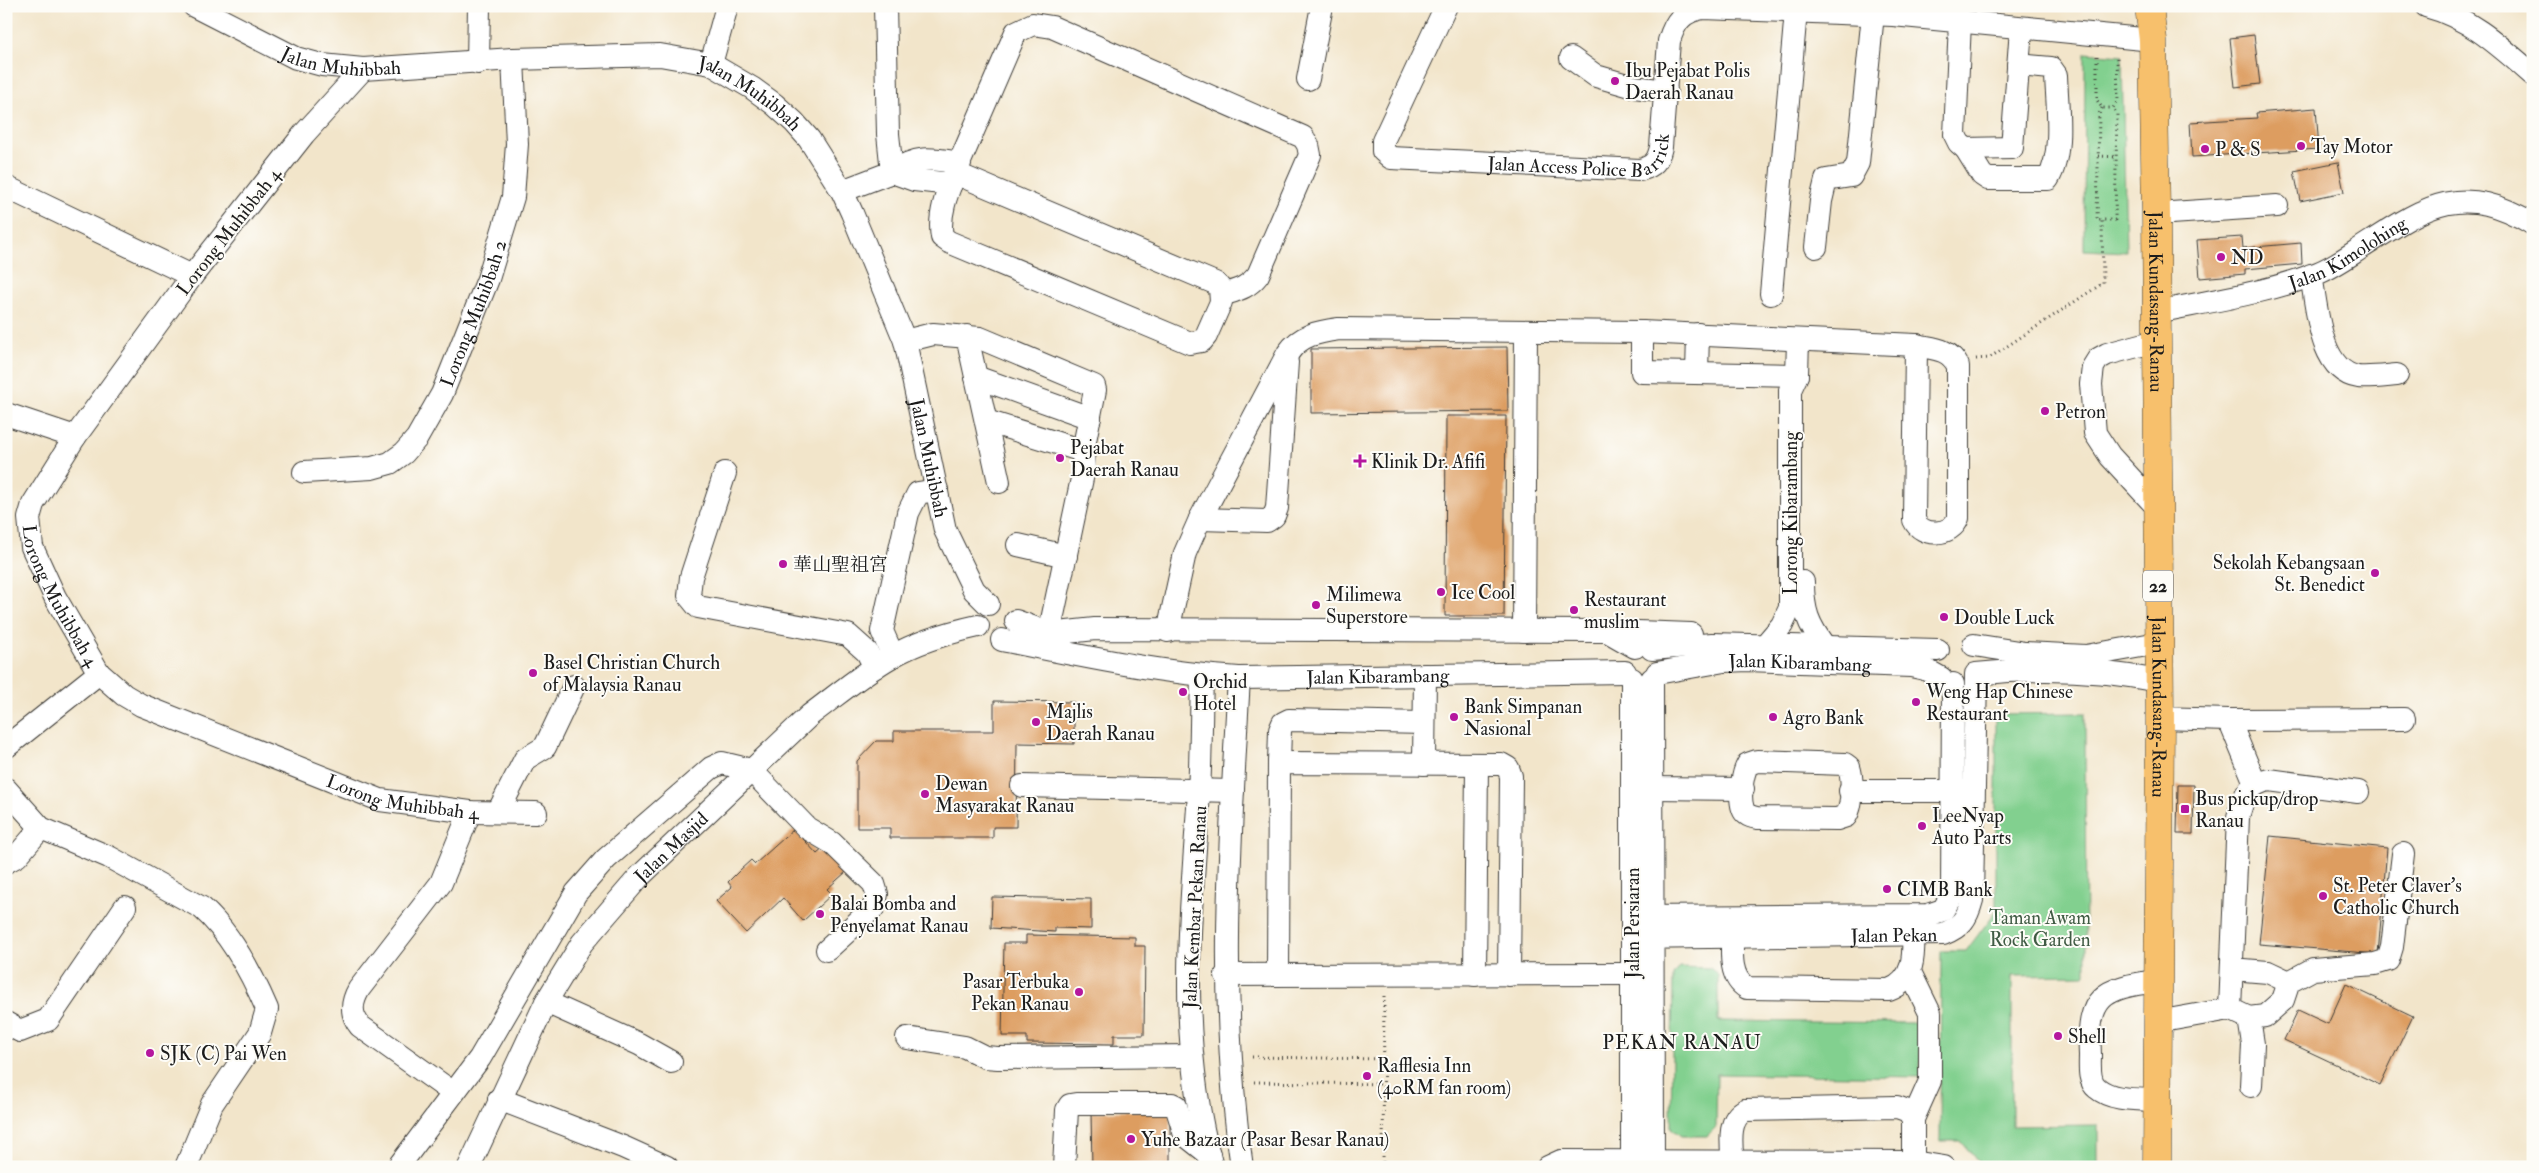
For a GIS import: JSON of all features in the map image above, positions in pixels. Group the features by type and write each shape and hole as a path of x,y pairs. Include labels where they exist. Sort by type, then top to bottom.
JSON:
{"highway":[{"name":"Jalan Kundasang-Ranau","path":"2149,6 2152,40 2156,214 2160,718 2157,1167"}],"street":[{"name":"Jalan Muhibbah","path":"194,6 296,58 331,66 363,69 478,63 513,59 660,55 710,64 752,88 794,122 809,139 842,191 905,341 945,530 974,590 988,604"},
{"path":"478,6 478,63"},
{"path":"710,64 726,6"},
{"path":"885,6 892,172"},
{"path":"1308,79 1322,6"},
{"name":"Jalan Access Police Barrick","path":"1446,6 1383,141 1383,151 1391,158 1640,170 1651,167 1658,159 1666,91 1669,41 1679,17 1690,10 1742,8 1873,14 2152,40"},
{"path":"2426,6 2453,15 2481,32 2533,75"},
{"path":"1771,294 1796,11"},
{"path":"1816,247 1821,201 1826,180 1851,176 1858,163 1873,14"},
{"path":"1960,22 1955,135 1958,143 1966,149 1982,175 1988,179 2048,178 2054,170 2057,155 2056,75 2051,68 2018,65"},
{"path":"842,191 892,172 909,161 918,158 955,174 1215,283 1220,288 1222,302 1202,341 1190,343 949,242 942,236 941,228 946,195 955,174 1016,32 1033,24 1052,27 1303,137 1308,144 1310,156 1258,275 1251,284 1243,289 1222,295"},
{"path":"2012,180 2012,148 2021,28"},
{"path":"1570,58 1596,76 1634,87 1666,91"},
{"name":"Lorong Muhibbah 2","path":"304,472 372,468 390,463 404,453 417,438 442,394 488,279 513,197 517,144 513,59"},
{"name":"Lorong Muhibbah 4","path":"363,69 304,134 192,276 74,437 34,504 29,518 32,547 55,597 99,673 124,696 156,713 380,800 470,812 536,813"},
{"path":"1966,149 2012,148"},
{"path":"6,187 192,276"},
{"name":"Jalan Kimolohing","path":"2156,312 2290,282 2311,275 2342,260 2403,222 2448,201 2465,200 2484,203 2504,209 2533,224"},
{"path":"2156,214 2277,206"},
{"path":"2311,275 2326,349 2337,366 2347,373 2359,377 2397,375"},
{"path":"1168,630 1185,553 1200,518 1288,353 1295,344 1306,336 1338,329 1642,332 1916,346 1944,351 1956,361 1958,366 1958,518 1955,526 1948,531 1924,531 1917,527 1914,520 1916,346"},
{"path":"1524,631 1526,332"},
{"path":"1642,332 1642,372 1797,375"},
{"path":"905,341 933,334 967,336 992,342 1094,386 1095,390 1083,451 1084,469 1049,634 1095,629 1607,631 1707,634 1742,644"},
{"path":"1697,373 1698,334"},
{"path":"967,336 999,482"},
{"name":"Lorong Kibarambang","path":"1765,645 1782,625 1790,608 1790,390 1797,375 1798,340"},
{"path":"2156,341 2107,354 2098,359 2093,367 2091,384 2095,433 2110,456 2157,507"},
{"path":"1200,518 1267,520 1274,516 1277,508 1288,353"},
{"name":"Lorong Kibarambang","path":"1797,375 1804,390 1804,609 1810,626 1825,647"},
{"path":"976,377 1090,418"},
{"path":"6,414 74,437"},
{"path":"986,421 1083,451"},
{"path":"725,473 691,577 689,596 698,608 848,635 867,652 884,662"},
{"path":"884,662 882,631 908,513 918,494 936,490"},
{"path":"1018,545 1066,556"},
{"path":"994,602 1006,605 1012,609 1016,621 1012,633 1002,640 996,641 984,636 978,626 979,613 988,604 994,602"},
{"name":"Jalan Kibarambang","path":"1016,621 1131,663"},
{"name":"Jalan Masjid","path":"469,1167 499,1099 546,1002 582,942 639,877 810,715 884,662 955,631 978,626"},
{"path":"1607,631 1644,648 1658,658 1642,676 1624,660 1630,650 1644,648"},
{"path":"2158,643 2086,656 2025,653 1974,645 1962,639 1954,639 1948,640 1938,650 1935,664 1947,681 1966,682 1976,674 2021,669 2088,671 2159,682"},
{"name":"Jalan Kibarambang","path":"1002,640 1080,656 1202,675 1239,678 1425,675 1642,676 1724,660 1748,660 1911,666 1925,669 1947,681"},
{"name":"Jalan Kibarambang","path":"1644,648 1742,644 1938,650"},
{"path":"1974,645 1980,659 1976,674"},
{"path":"6,747 99,673"},
{"name":"Jalan Pekan","path":"1963,791 1976,674"},
{"name":"Jalan Kembar Pekan Ranau","path":"1202,675 1199,790 1188,944 1191,1056 1210,1160"},
{"path":"1424,764 1425,675"},
{"name":"Jalan Persiaran","path":"1642,676 1652,788 1642,927 1632,974 1642,1164"},
{"name":"Jalan Persiaran","path":"1642,676 1642,1164"},
{"name":"Jalan Kembar Pekan Ranau","path":"1239,678 1226,975 1232,1082 1242,1167"},
{"name":"Jalan Pekan","path":"1642,927 1913,925 1943,934 1963,924 1969,913 1972,900 1963,791 1947,681"},
{"path":"498,812 525,759 545,748 574,686"},
{"path":"2160,718 2229,720 2404,719"},
{"path":"1278,975 1279,763 1280,730 1283,723 1290,720 1424,723"},
{"path":"2229,720 2255,783"},
{"path":"1766,761 1845,764 1850,771 1850,791 1849,812 1846,816 1837,820 1751,817 1743,809 1743,776 1748,764 1766,761"},
{"path":"398,1167 491,1041 576,893 606,860 711,768 722,763 751,770 807,828 832,843 874,884 877,894 874,907 827,950"},
{"path":"1279,763 1501,764 1508,768 1510,776 1509,974"},
{"path":"1475,974 1478,764"},
{"path":"2252,1086 2253,1044 2240,1014 2232,969 2238,817 2244,796 2255,783 2269,780 2358,792"},
{"path":"1022,786 1233,791"},
{"path":"1652,788 1743,789"},
{"path":"6,789 41,828 109,857 202,908 215,920 233,945 264,1002 267,1010 260,1033 212,1104 186,1167"},
{"path":"1850,791 1963,791"},
{"path":"452,1092 360,1026 354,1018 352,1010 353,999 358,989 441,883 470,812"},
{"path":"6,862 17,856 41,828"},
{"path":"2157,1022 2240,1014 2265,1016 2283,1000 2289,982 2313,969 2375,964 2388,960 2392,947 2403,854"},
{"path":"6,1024 20,1031 48,1020 125,907"},
{"path":"1733,926 1733,968 1740,984 1755,990 1889,990 1905,981 1910,972 1913,925"},
{"path":"2232,969 2268,972 2289,982"},
{"path":"1910,972 1930,1013 1930,1081 1913,1119 1913,1162"},
{"path":"1226,975 1632,974"},
{"path":"2156,1100 2119,1098 2104,1093 2095,1087 2091,1077 2089,1028 2096,1005 2113,990 2126,985 2157,981"},
{"path":"546,1002 639,1044 671,1062"},
{"path":"907,1038 964,1047 985,1057 998,1058 1191,1056"},
{"path":"499,1099 623,1147 667,1167"},
{"path":"1064,1167 1067,1110 1070,1105 1076,1104 1172,1104 1179,1111 1185,1135 1210,1160"},
{"path":"1732,1165 1732,1125 1737,1114 1745,1110 1897,1107 1908,1111 1913,1119"},
{"path":"1548,1167 1561,1161 1732,1165 1913,1162 1944,1167"}],"path":[{"path":"2102,108 2097,100 2106,36"},
{"path":"2106,36 2118,100 2113,108"},
{"path":"2102,108 2113,108"},
{"path":"2102,108 2098,114 2098,220 2115,220 2117,114 2113,108"},
{"path":"2098,156 2116,157"},
{"path":"1956,361 1989,358 2103,283 2102,220"},
{"path":"1383,1167 1384,975"},
{"path":"1230,1056 1384,1059"},
{"path":"1232,1082 1383,1084"}],"green space":[{"path":"2085,53 2122,56 2126,252 2084,250"},
{"name":"Taman Awam Rock Garden","path":"2085,713 2086,975 2012,976 2012,1126 2098,1125 2098,1167 1982,1167 1961,1141 1940,1141 1941,951 1966,951 1996,911 1996,714"},
{"path":"1679,967 1710,968 1718,975 1718,1021 1920,1023 1920,1077 1717,1074 1716,1127 1707,1136 1681,1136 1671,1128 1673,975"}],"building":[{"path":"2254,35 2260,84 2235,87 2230,38"},
{"path":"2316,108 2319,149 2192,157 2190,122 2257,118 2256,113"},
{"path":"2338,162 2344,192 2300,201 2294,171"},
{"path":"2242,237 2243,248 2301,243 2302,264 2245,269 2245,274 2200,278 2197,240"},
{"path":"1507,347 1508,411 1311,413 1311,349"},
{"path":"1446,416 1506,416 1504,616 1445,616"},
{"name":"Dewan Masyarakat Ranau","path":"994,701 1074,702 1074,744 1017,743 1016,827 993,827 993,838 890,838 890,828 857,828 857,761 876,741 894,741 894,731 994,731"},
{"path":"2178,785 2194,785 2193,834 2177,834"},
{"path":"794,829 817,854 824,848 846,872 827,889 832,894 803,921 783,898 746,933 716,901 732,887 728,882 740,870 751,860 755,864"},
{"name":"St. Peter Claver's Catholic Church","path":"2270,836 2387,848 2378,954 2259,944"},
{"path":"992,897 1091,899 1091,929 1055,928 1055,932 991,928"},
{"path":"1026,935 1135,937 1135,946 1145,946 1144,1035 1114,1035 1114,1044 1027,1043 1027,1036 1002,1036 1004,943 1026,943"},
{"path":"2346,984 2413,1016 2380,1085 2284,1040 2298,1010 2328,1024"},
{"name":"Yuhe Bazaar (Pasar Besar Ranau)","path":"1170,1110 1170,1167 1092,1167 1091,1112"}],"place":[{"name":"Ibu Pejabat Polis Daerah Ranau","path":"1615,81"},
{"name":"Tay Motor","path":"2301,146"},
{"name":"P & S","path":"2205,149"},
{"name":"ND","path":"2221,257"},
{"name":"Petron","path":"2045,411"},
{"name":"Pejabat Daerah Ranau","path":"1060,458"},
{"name":"Klinik Dr. Afifi","path":"1360,461"},
{"name":"華山聖祖宮","path":"783,564"},
{"name":"Sekolah Kebangsaan St. Benedict","path":"2375,573"},
{"name":"Ice Cool","path":"1441,592"},
{"name":"Milimewa Superstore","path":"1316,605"},
{"name":"Restaurant muslim","path":"1574,610"},
{"name":"Double Luck","path":"1944,617"},
{"name":"Basel Christian Church of Malaysia Ranau","path":"533,673"},
{"name":"Orchid Hotel","path":"1183,692"},
{"name":"Weng Hap Chinese Restaurant","path":"1916,702"},
{"name":"Bank Simpanan Nasional","path":"1454,717"},
{"name":"Agro Bank","path":"1773,717"},
{"name":"Majlis Daerah Ranau","path":"1036,722"},
{"name":"Dewan Masyarakat Ranau","path":"925,794"},
{"name":"Bus pickup/drop Ranau","path":"2185,809"},
{"name":"LeeNyap Auto Parts","path":"1922,826"},
{"name":"CIMB Bank","path":"1887,889"},
{"name":"St. Peter Claver's Catholic Church","path":"2323,896"},
{"name":"Balai Bomba and Penyelamat Ranau","path":"820,914"},
{"name":"Pasar Terbuka Pekan Ranau","path":"1079,992"},
{"name":"Shell","path":"2058,1036"},
{"name":"SJK (C) Pai Wen","path":"150,1053"},
{"name":"Rafflesia Inn (40RM fan room)","path":"1367,1076"},
{"name":"Yuhe Bazaar (Pasar Besar Ranau)","path":"1131,1139"}],"district":[{"name":"PEKAN RANAU","path":"1682,1042"}]}
